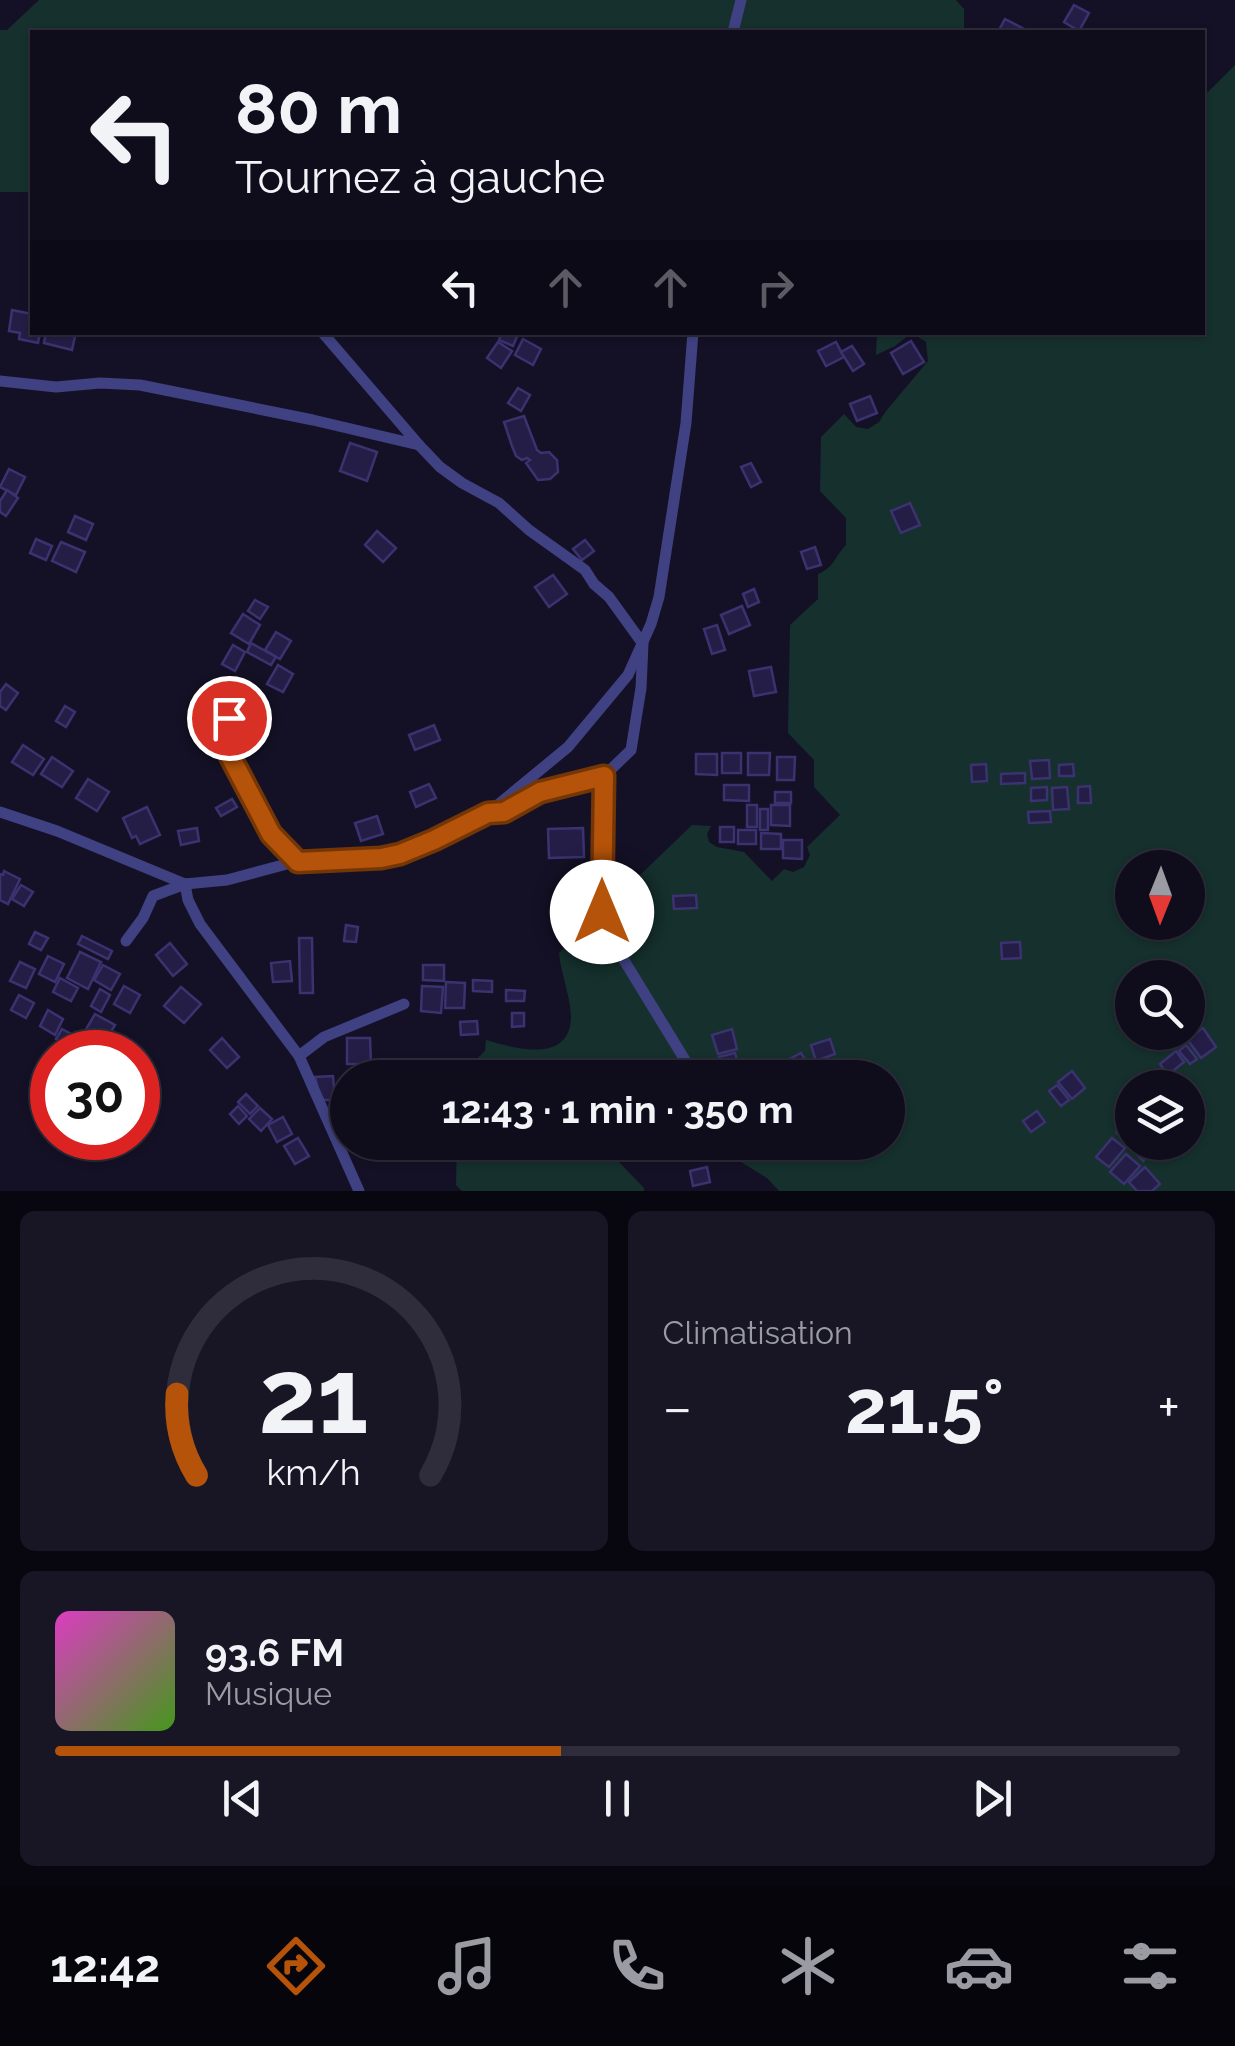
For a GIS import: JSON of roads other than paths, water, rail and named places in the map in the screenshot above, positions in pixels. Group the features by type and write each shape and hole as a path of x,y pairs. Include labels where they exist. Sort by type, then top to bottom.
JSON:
{"street":[{"path":"734,30 741,0"},
{"path":"325,335 440,467 499,502 529,530 584,570 609,596 643,644 641,688 630,750 604,776 553,788 504,812 488,813"},
{"path":"126,941 153,896 186,884 227,880 298,862 381,858 434,840 488,813 578,736 628,675 659,597 686,423 693,335"},
{"path":"0,381 56,387 140,385 419,445"},
{"path":"229,687 229,752 271,834 298,862"},
{"path":"604,776 602,912 608,934 685,1060"},
{"path":"0,812 186,884"},
{"path":"186,884 188,900 200,924 299,1056 359,1191"},
{"path":"299,1056 324,1037 404,1004"}]}
